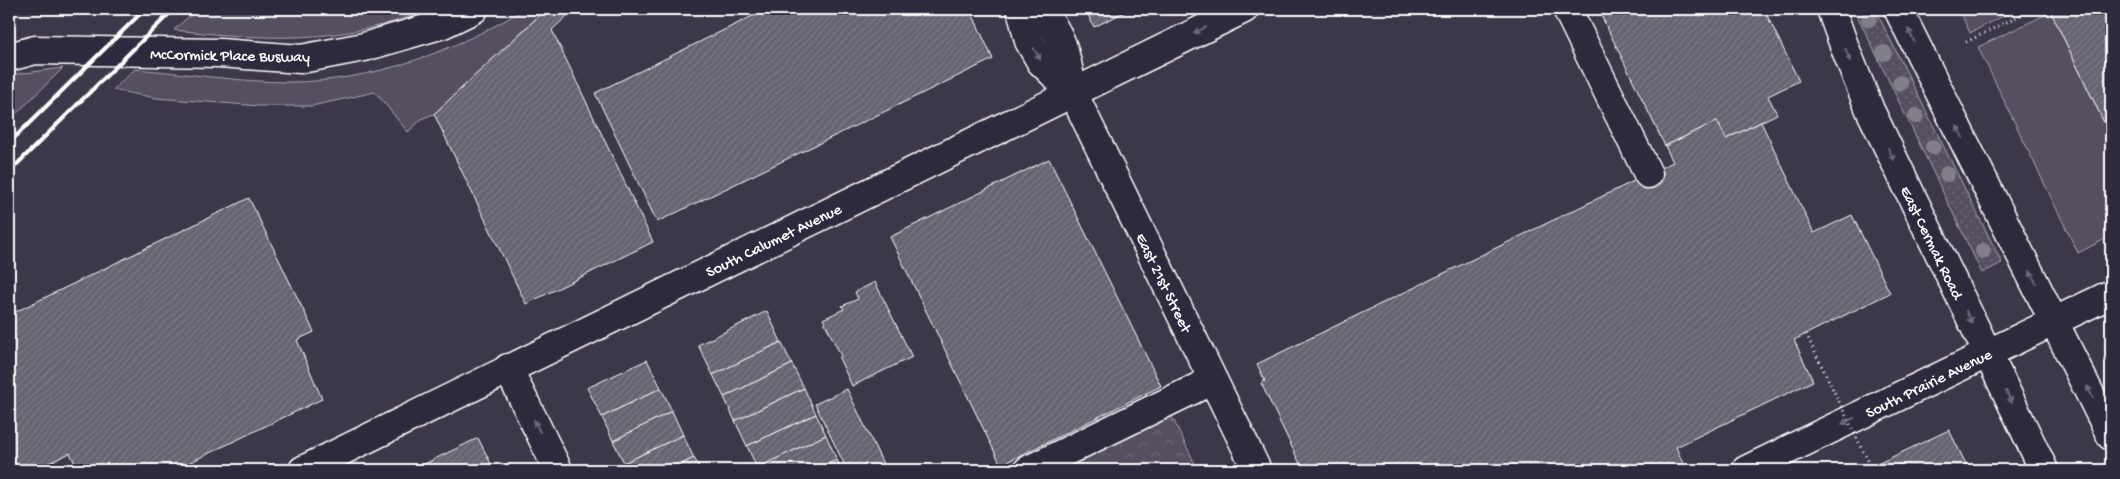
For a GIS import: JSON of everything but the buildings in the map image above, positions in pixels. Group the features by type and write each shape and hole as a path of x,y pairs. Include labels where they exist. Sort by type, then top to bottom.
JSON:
{"street":[{"name":"McCormick Place Busway","path":"9,57 35,50 219,54 301,59 364,47 443,24 474,9"},
{"name":"East 21st Street","path":"1021,9 1029,41 1041,62 1072,94"},
{"name":"East 21st Street","path":"1040,9 1055,26 1065,51 1072,94 1257,470"},
{"name":"South Calumet Avenue","path":"303,470 1244,9"},
{"path":"1567,9 1648,174"},
{"name":"East Cermak Road","path":"1832,9 1845,48 1870,110 2044,470"},
{"path":"1898,9 2111,436"},
{"name":"South Prairie Avenue","path":"1746,470 2111,294"},
{"path":"508,368 558,470"},
{"path":"1028,470 1213,380"}],"path":[{"path":"1966,42 2033,9"},
{"path":"1806,334 1871,467"}],"green space":[{"path":"197,9 429,9 397,21 366,29 303,37 240,36 174,30"},
{"path":"525,9 546,9 434,114 423,118 408,132 375,92 312,106 260,106 156,98 113,90 135,69 270,82 320,81 382,70 441,51"},
{"path":"1854,9 1875,9 2002,263 1982,273"},
{"path":"1959,9 2017,9 1970,33"},
{"path":"2051,12 2111,137 2111,236 2078,253 1978,47"},
{"path":"63,68 9,121 9,75"},
{"path":"1171,415 1198,470 1055,470"}],"railway":[{"path":"9,143 145,9"},
{"path":"9,172 174,9"}]}
